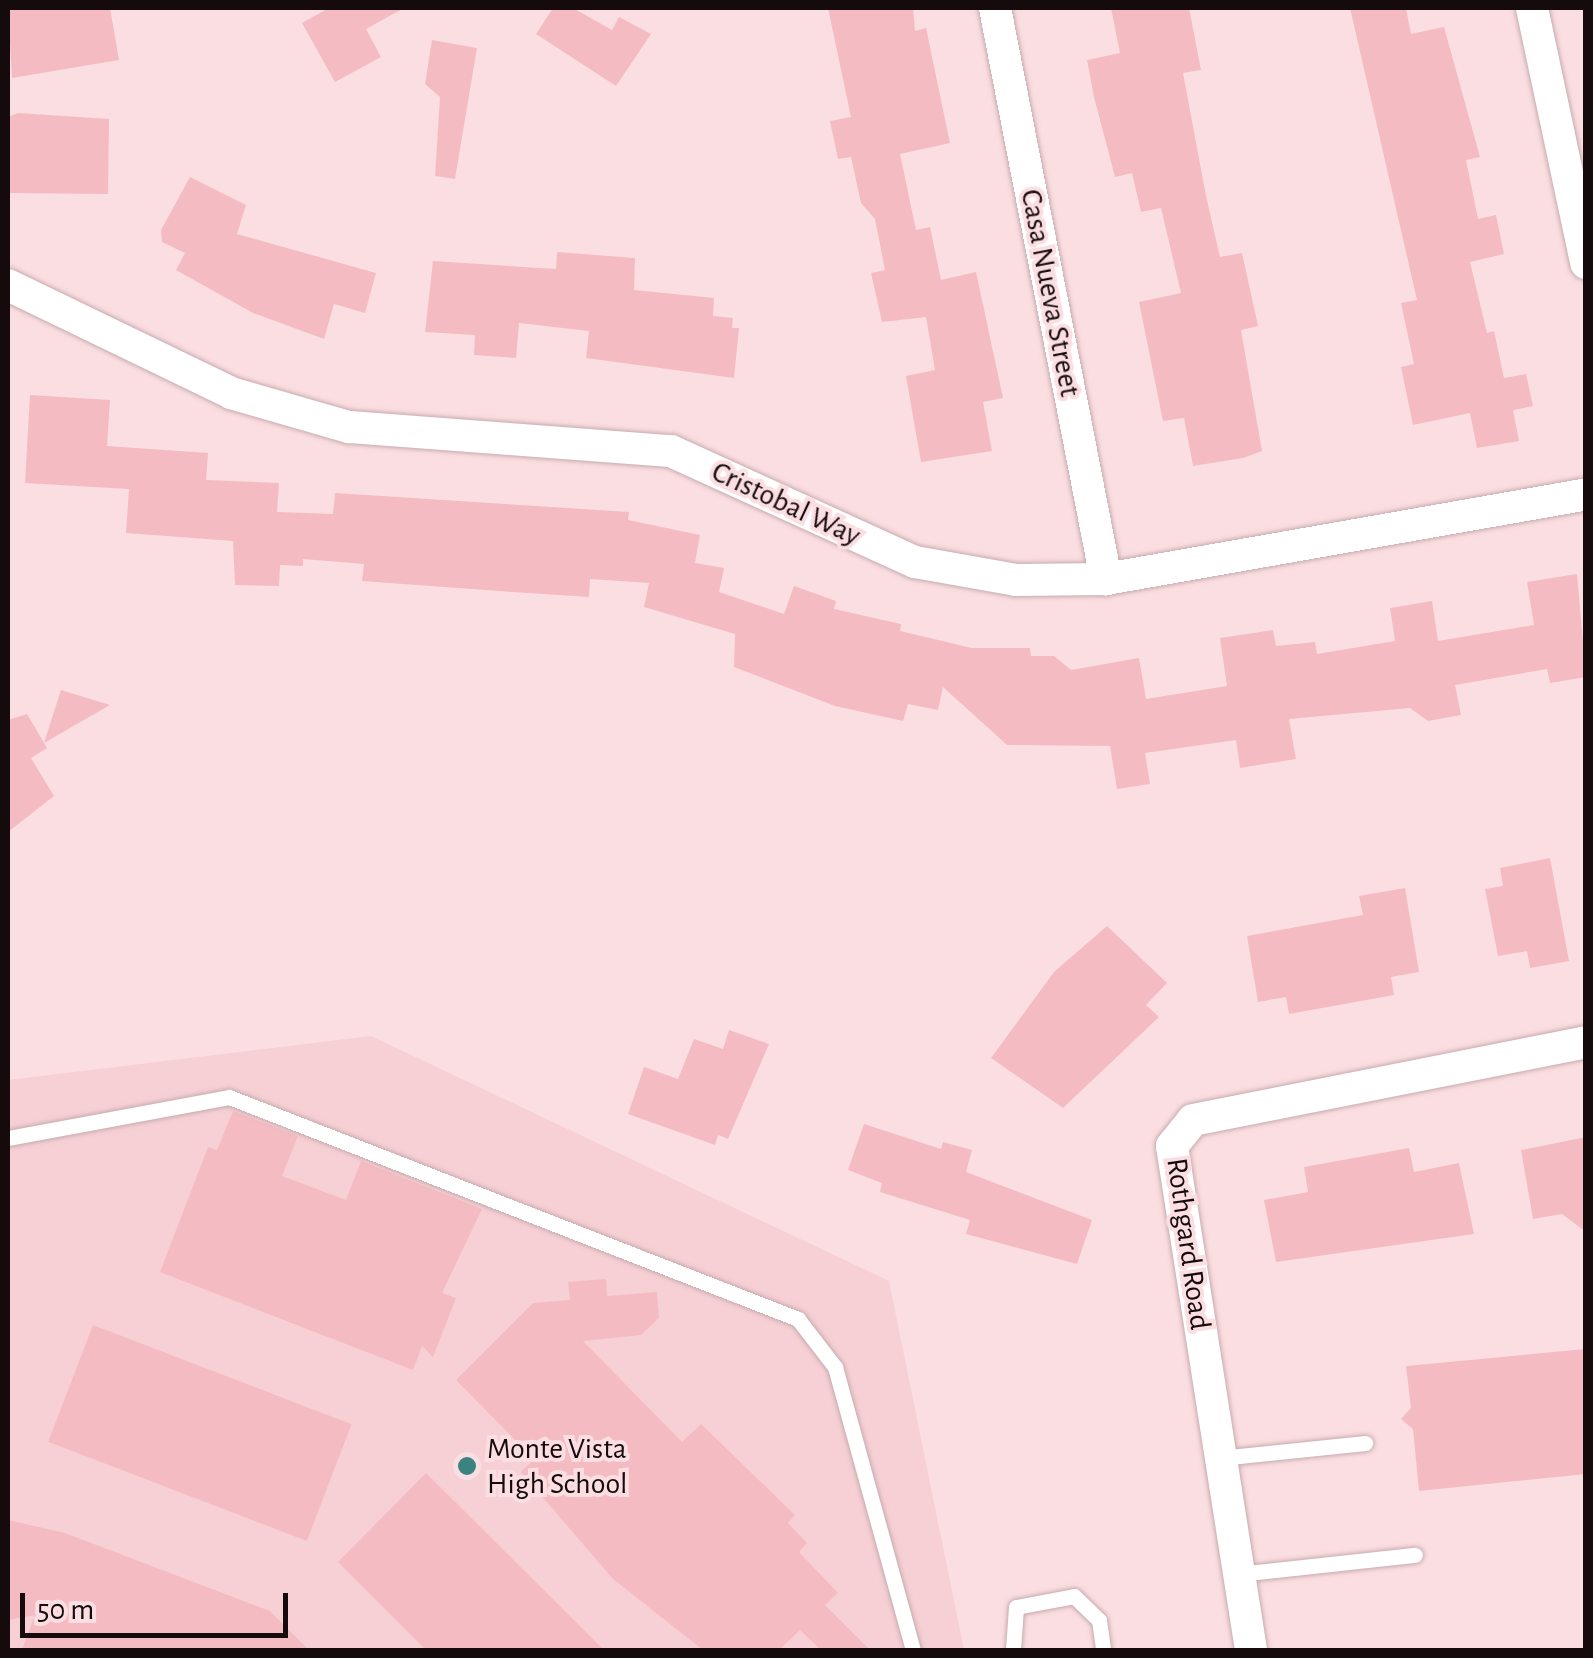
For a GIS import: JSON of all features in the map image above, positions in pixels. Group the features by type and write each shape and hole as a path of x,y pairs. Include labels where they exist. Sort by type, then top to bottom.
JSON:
{"street":[{"name":"Casa Nueva Street","path":"995,8 1106,579"},
{"path":"1532,8 1586,262"},
{"name":"Cristobal Way","path":"8,285 231,393 349,426 671,451 915,562 1016,580 1106,579 1586,494"},
{"name":"Rothgard Road","path":"1251,1650 1172,1146 1193,1120 1586,1042"}],"lane":[{"path":"8,1138 229,1097 798,1318 835,1367 913,1650"},
{"path":"1220,1458 1365,1443"},
{"path":"1239,1574 1415,1555"},
{"path":"1013,1650 1016,1606 1074,1596 1098,1620 1103,1650"}],"shaded area":[{"name":"Monte Vista High School","path":"371,1036 889,1281 964,1650 8,1650 8,1080"}],"building":[{"path":"8,8 110,8 119,60 12,78"},
{"path":"329,8 404,8 366,29 381,57 335,82 302,23"},
{"path":"553,8 573,8 612,30 619,17 651,34 616,86 536,34"},
{"path":"828,8 913,8 915,31 926,28 950,143 900,154 916,230 930,227 941,280 976,272 1003,398 983,402 992,451 921,462 906,376 935,370 926,317 882,322 871,273 885,270 875,219 861,203 851,157 838,159 830,121 851,117"},
{"path":"1111,8 1189,8 1201,70 1183,73 1206,196 1220,257 1242,253 1258,326 1241,330 1262,451 1243,458 1193,466 1184,418 1163,421 1139,302 1181,293 1161,208 1141,212 1132,173 1115,177 1094,97 1087,60 1120,53"},
{"path":"1350,8 1406,8 1411,34 1444,27 1480,157 1466,160 1478,219 1496,215 1504,254 1470,262 1487,333 1494,331 1504,378 1526,374 1533,406 1513,410 1519,441 1477,448 1470,413 1413,425 1401,367 1414,364 1401,303 1417,300"},
{"path":"432,40 477,48 455,179 435,176 440,97 425,84"},
{"path":"18,113 109,119 108,194 10,193 8,117"},
{"path":"190,177 246,205 237,234 376,273 365,313 334,304 324,339 253,313 176,270 185,253 162,242 161,230"},
{"path":"557,252 635,258 634,290 714,298 713,316 733,318 732,328 739,328 734,378 586,358 589,331 519,323 516,358 474,355 475,335 425,332 433,261 556,269"},
{"path":"30,395 110,400 107,446 208,453 206,480 279,483 277,512 333,514 335,493 629,512 628,520 700,535 695,563 724,568 719,592 784,614 794,586 836,601 834,609 901,624 900,631 972,648 1030,648 1031,656 1054,656 1071,670 1139,658 1146,699 1227,686 1220,638 1273,630 1276,646 1315,642 1317,654 1395,641 1390,608 1432,601 1438,641 1534,625 1527,582 1577,574 1586,677 1550,683 1547,669 1455,685 1461,715 1428,721 1410,708 1289,719 1296,759 1240,768 1236,740 1145,753 1150,784 1117,789 1110,746 1007,745 943,687 938,710 908,704 903,721 835,706 734,667 735,634 644,607 649,583 590,579 589,597 513,592 362,581 364,564 303,559 303,566 280,565 279,586 235,585 233,541 126,533 129,489 25,483"},
{"path":"61,690 110,705 44,743"},
{"path":"27,714 47,748 31,758 54,796 8,832 8,720"},
{"path":"1550,858 1569,961 1530,968 1527,951 1498,956 1485,889 1503,886 1500,868"},
{"path":"1405,888 1419,972 1391,977 1394,995 1289,1014 1286,997 1258,1002 1247,936 1363,915 1359,896"},
{"path":"1107,926 1167,983 1146,1005 1159,1017 1063,1108 991,1058 1054,972"},
{"path":"729,1030 769,1044 728,1139 718,1135 715,1145 628,1114 644,1067 678,1079 694,1039 723,1049"},
{"path":"233,1111 298,1136 282,1176 346,1200 361,1161 482,1209 442,1293 456,1298 433,1357 422,1346 413,1370 160,1272 208,1147 217,1150"},
{"path":"864,1124 941,1149 943,1142 972,1150 966,1172 1092,1220 1077,1264 966,1234 970,1220 880,1192 882,1183 848,1170"},
{"path":"1586,1137 1586,1232 1562,1214 1533,1219 1521,1150"},
{"path":"1409,1148 1414,1172 1459,1163 1474,1234 1276,1262 1264,1200 1308,1192 1304,1167"},
{"path":"606,1279 607,1296 657,1292 659,1318 641,1335 583,1341 682,1442 701,1424 795,1515 788,1523 807,1543 799,1552 838,1593 825,1605 870,1650 821,1650 800,1630 779,1650 703,1650 613,1579 521,1472 534,1459 456,1380 533,1303 570,1300 568,1282"},
{"path":"93,1325 352,1424 307,1541 48,1442"},
{"path":"1586,1349 1586,1474 1419,1491 1413,1429 1401,1419 1411,1408 1406,1366"},
{"path":"426,1473 604,1650 426,1650 338,1562"},
{"path":"8,1520 65,1533 270,1611 309,1650 22,1650 35,1615 8,1620"}],"place":[{"name":"Monte Vista High School","path":"467,1466"}]}
